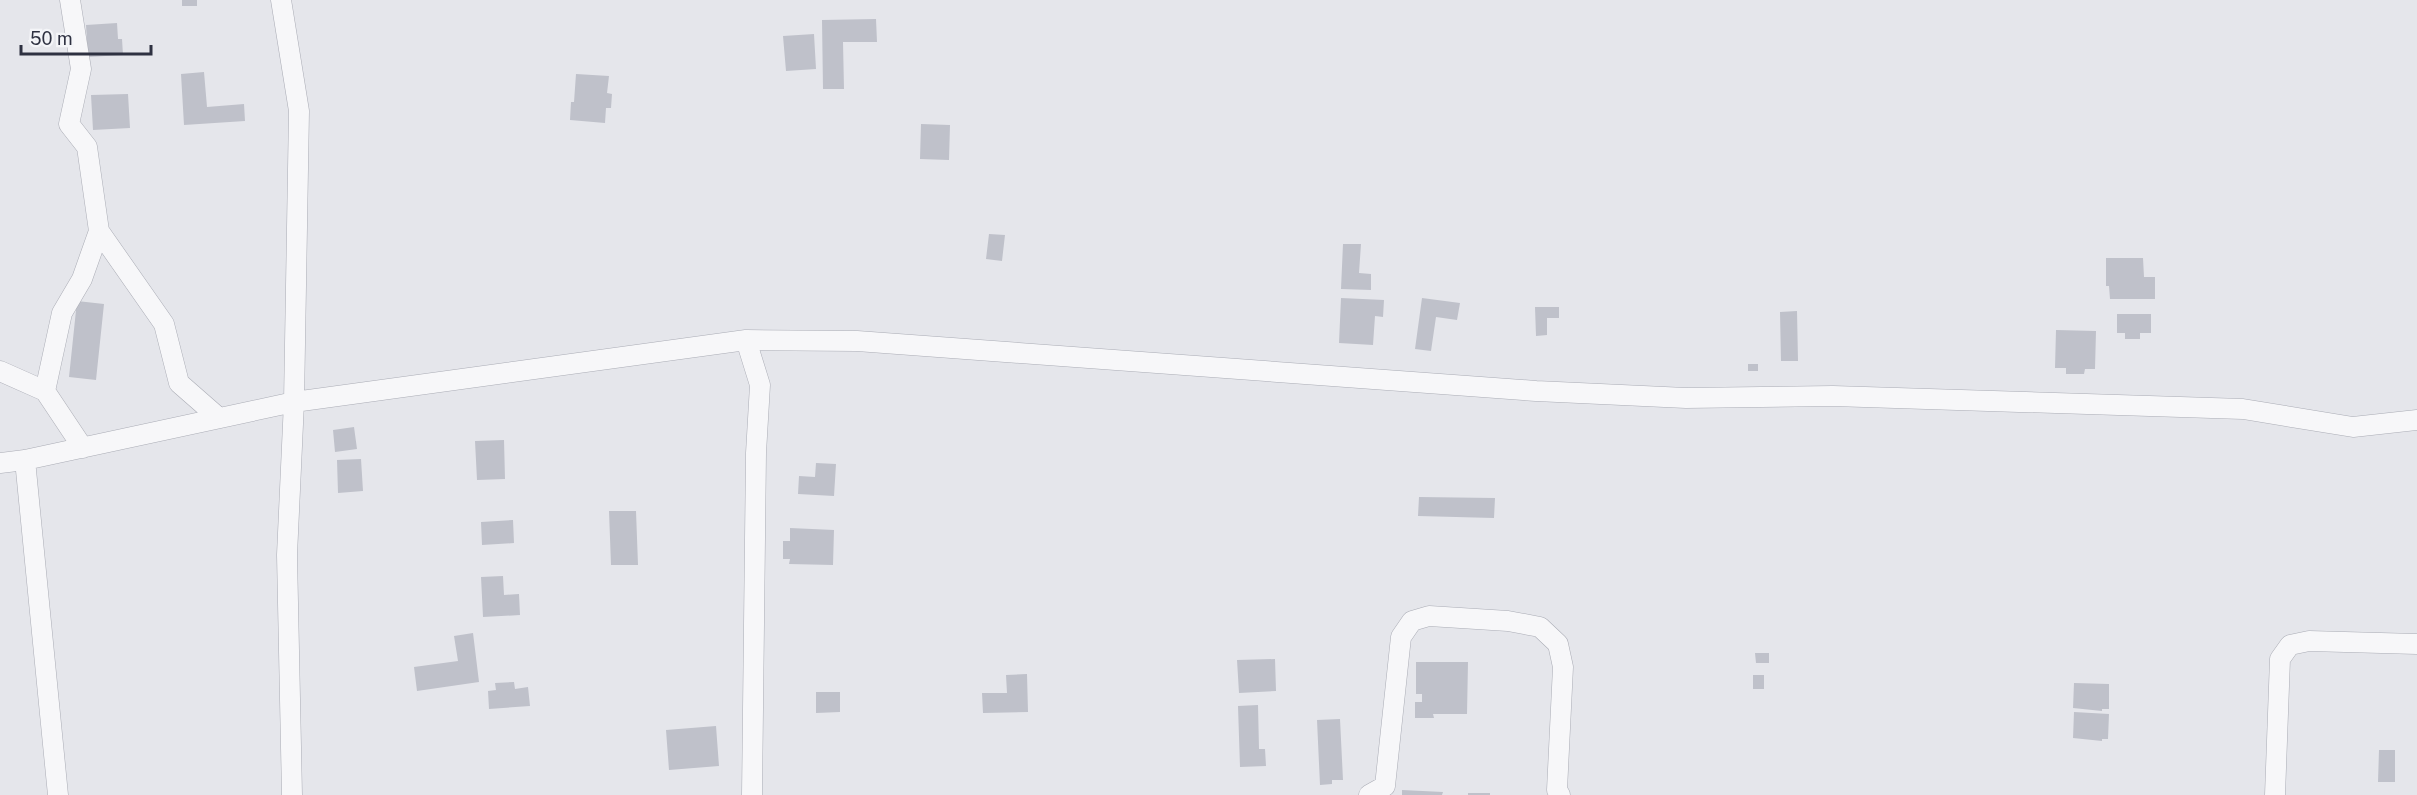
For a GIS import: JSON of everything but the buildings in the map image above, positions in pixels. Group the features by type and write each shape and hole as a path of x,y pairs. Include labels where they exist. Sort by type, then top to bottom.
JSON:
{"street":[{"path":"70,0 81,69 69,124 87,147 99,231 164,324 179,383 219,418"},
{"path":"281,0 299,111 294,402 287,555 292,795"},
{"path":"45,391 62,313 82,279 99,231"},
{"path":"746,339 760,385 756,453 752,795"},
{"path":"0,463 26,460 294,402 746,339 858,341 1536,391 1686,398 1833,396 2243,409 2353,427 2417,420"},
{"path":"0,371 45,391 83,448"},
{"path":"26,460 58,795"},
{"path":"1369,795 1384,786 1401,637 1412,621 1428,616 1518,623 1540,627 1558,644 1563,667 1557,790 1560,795"},
{"path":"2275,795 2280,659 2290,645 2309,641 2417,644"}]}
